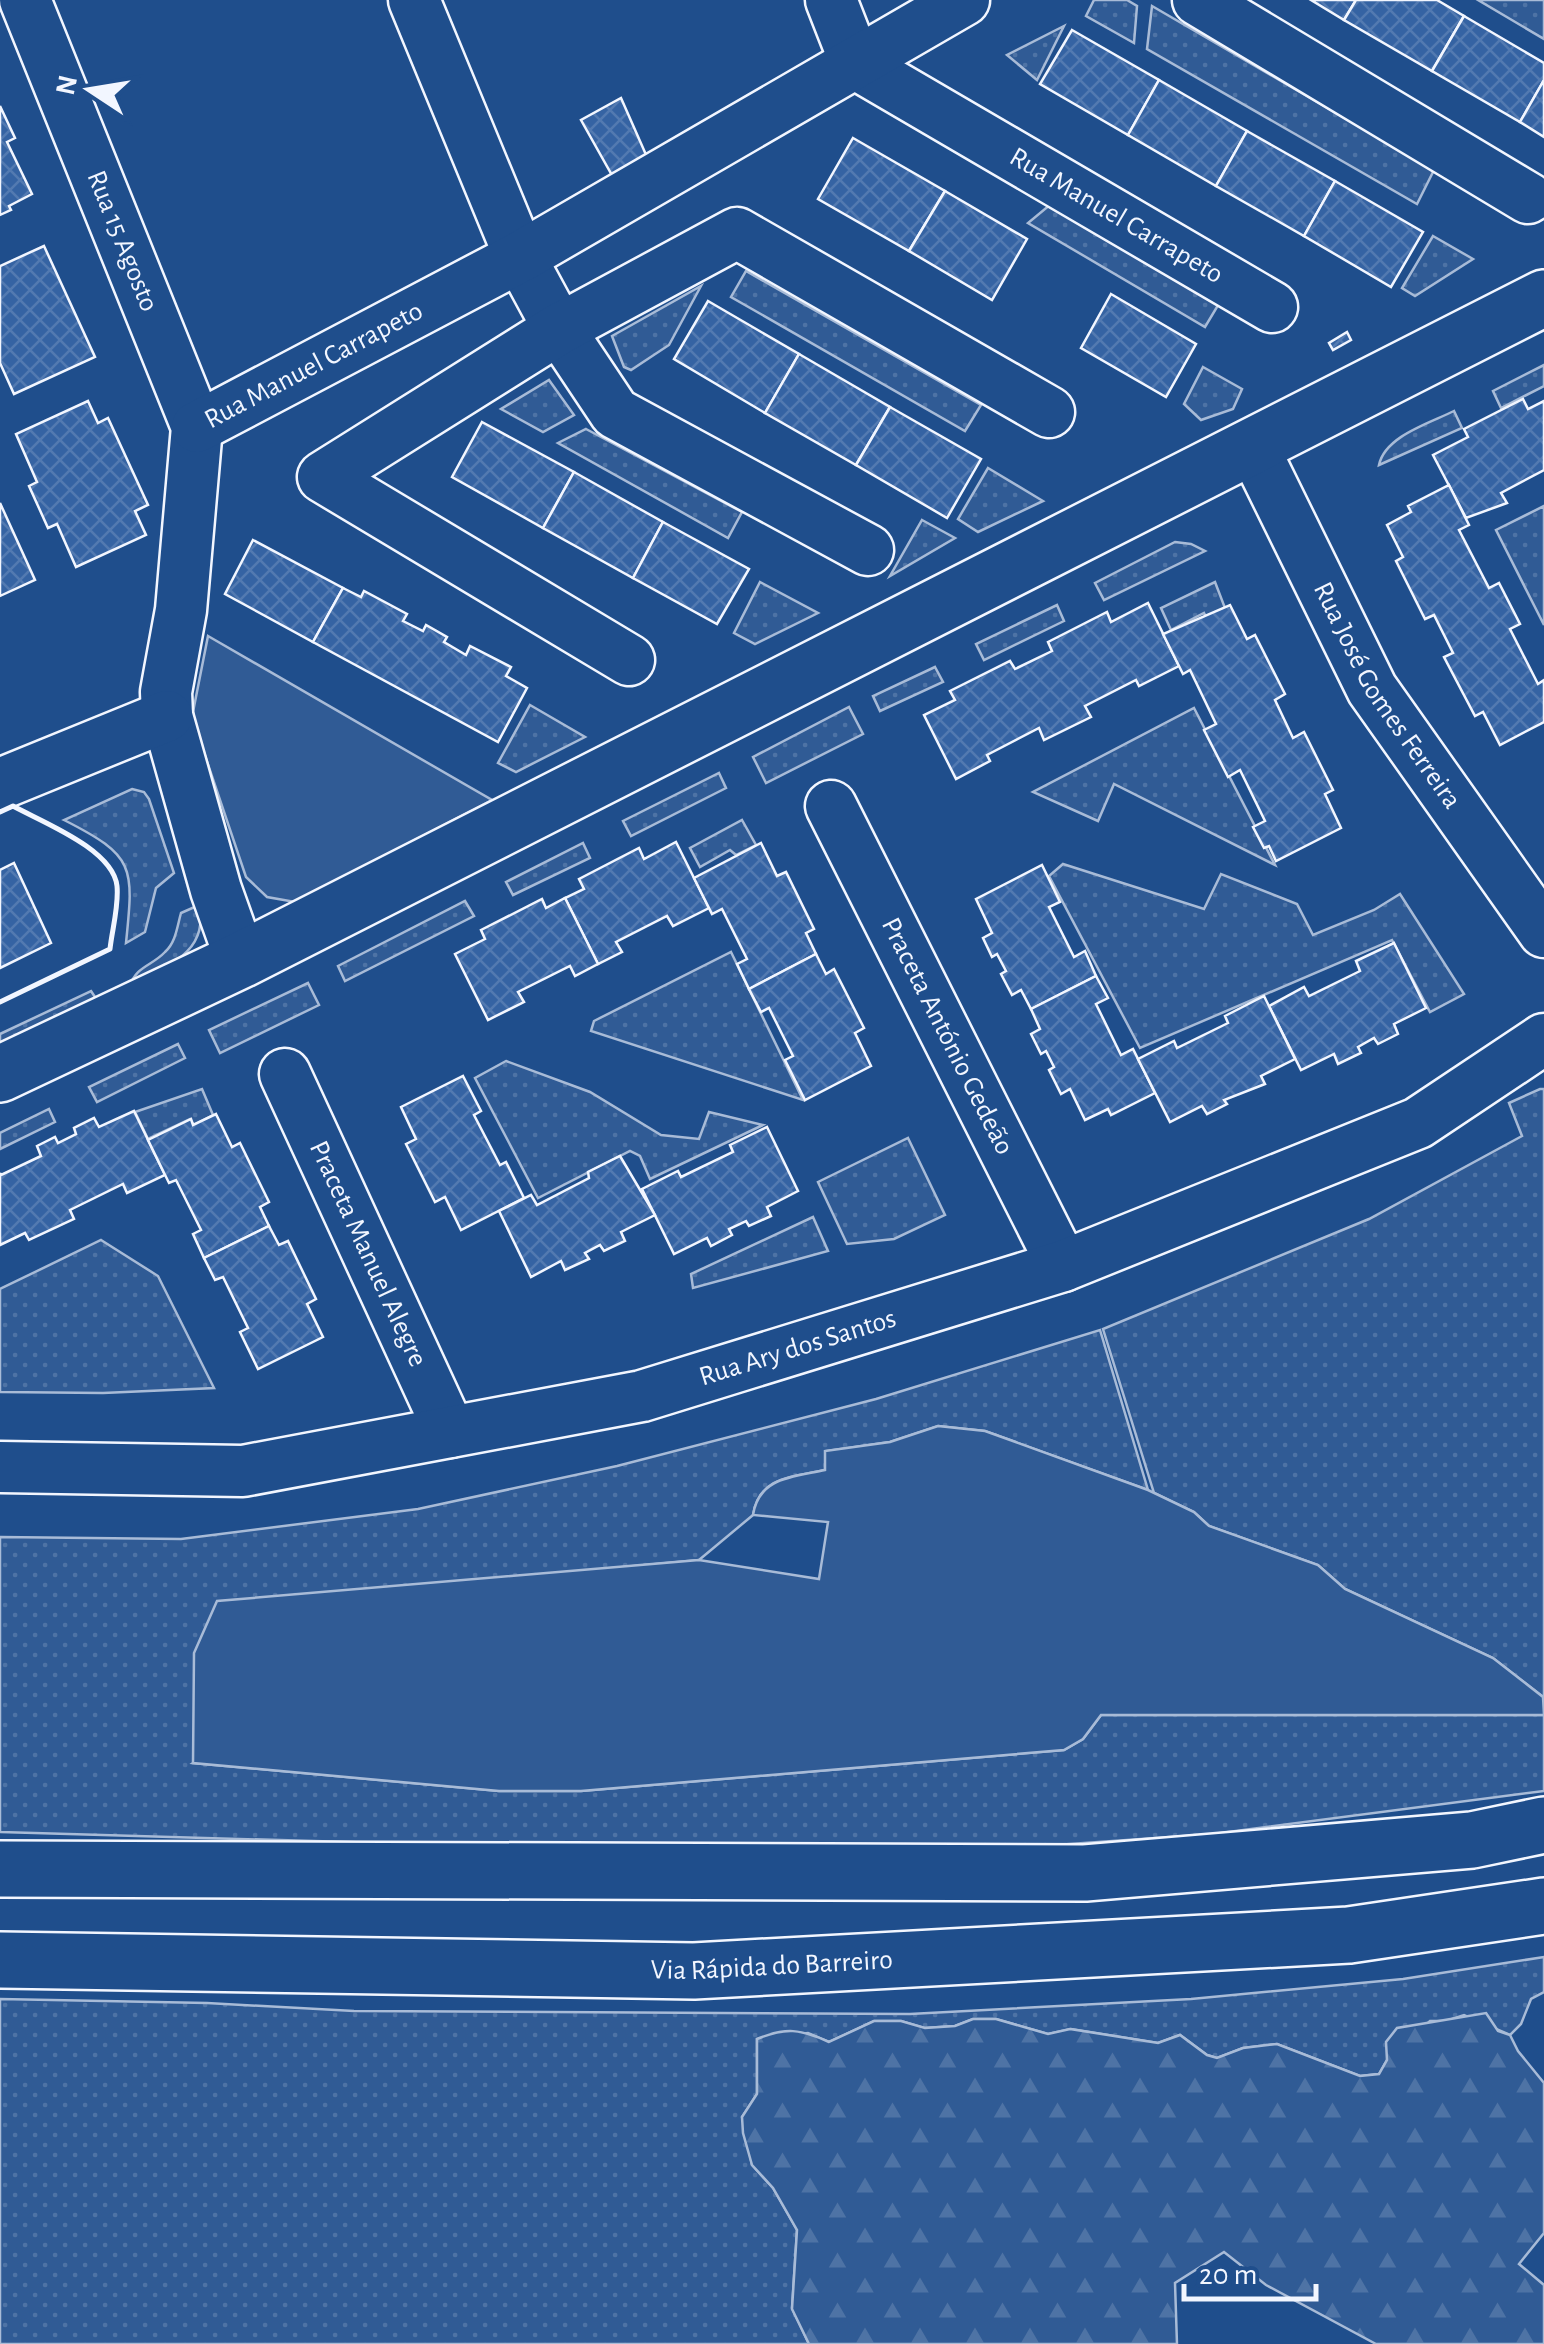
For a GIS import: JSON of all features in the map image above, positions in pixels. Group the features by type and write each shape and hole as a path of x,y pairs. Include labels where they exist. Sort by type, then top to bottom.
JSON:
{"main road":[{"path":"0,1074 241,960 1544,298"},
{"path":"0,1868 1085,1873 1472,1840 1544,1825"},
{"name":"Via Rápida do Barreiro","path":"0,1960 694,1971 1349,1935 1544,1906"}],"street":[{"name":"Rua 15 Agosto","path":"25,0 197,426"},
{"path":"414,0 520,257 560,329 615,413 868,550"},
{"path":"831,0 856,64"},
{"name":"Rua Manuel Carrapeto","path":"241,960 216,890 167,716 166,692 181,610 197,426 520,257 964,0"},
{"path":"1198,0 1528,198"},
{"name":"Rua Manuel Carrapeto","path":"856,64 1272,307"},
{"path":"630,660 323,477 560,329 737,233 1048,412"},
{"name":"Rua José Gomes Ferreira","path":"1252,446 1372,689 1544,932"},
{"path":"0,784 167,716"},
{"name":"Praceta António Gedeão","path":"831,806 1063,1266"},
{"name":"Rua Ary dos Santos","path":"0,1467 244,1471 642,1396 1063,1266 1418,1123 1544,1039"},
{"name":"Praceta Manuel Alegre","path":"285,1074 450,1432"}],"green space":[{"path":"1094,0 1127,0 1137,6 1134,43 1086,16"},
{"path":"1478,0 1544,0 1544,39"},
{"path":"1152,6 1434,170 1417,204 1147,49"},
{"path":"1064,26 1037,80 1007,55"},
{"path":"1051,204 1220,302 1205,327 1028,223"},
{"path":"1433,236 1473,259 1415,296 1402,288"},
{"path":"746,271 981,405 965,431 731,297"},
{"path":"701,286 669,345 631,370 624,367 612,336"},
{"path":"1544,365 1544,386 1501,408 1493,391"},
{"path":"1203,367 1242,389 1233,409 1201,420 1184,404"},
{"path":"549,380 574,415 543,432 501,409"},
{"path":"1454,411 1462,428 1379,465 1399,438"},
{"path":"586,429 742,512 728,538 558,443"},
{"path":"988,468 1043,501 978,532 958,519"},
{"path":"1544,506 1544,625 1496,530"},
{"path":"922,520 955,538 890,576"},
{"path":"1175,542 1205,551 1104,600 1095,583"},
{"path":"760,582 818,613 755,644 734,633"},
{"path":"1215,582 1225,608 1206,617 1204,613 1171,630 1161,608"},
{"path":"1057,605 1064,621 984,660 976,644"},
{"path":"208,636 492,800 295,902 267,897 246,877 192,717"},
{"path":"935,667 943,682 880,711 873,696"},
{"path":"530,705 585,737 516,772 498,763"},
{"path":"849,707 863,734 766,783 753,757"},
{"path":"1194,708 1275,865 1114,784 1098,821 1033,792"},
{"path":"719,773 726,788 631,836 623,821"},
{"path":"132,789 144,792 149,799 174,873 156,888 145,932 126,943 130,896 125,866 105,844 64,820"},
{"path":"742,820 756,845 736,855 730,850 700,867 690,848"},
{"path":"583,843 590,858 513,895 506,882"},
{"path":"1063,864 1204,909 1221,874 1297,904 1313,935 1374,910 1400,894 1464,994 1430,1012 1392,940 1140,1048 1049,876"},
{"path":"465,901 474,916 345,981 338,966"},
{"path":"199,905 201,921 191,947 170,965 130,986 140,970 169,948 181,913"},
{"path":"731,952 803,1100 591,1031 594,1021"},
{"path":"308,983 319,1005 220,1053 209,1030"},
{"path":"91,991 97,1000 0,1045 0,1034"},
{"path":"178,1044 185,1058 97,1102 89,1087"},
{"path":"506,1061 590,1092 661,1135 699,1139 709,1112 763,1125 650,1179 640,1156 630,1151 538,1198 475,1078"},
{"path":"202,1089 213,1115 194,1125 190,1119 148,1139 135,1112"},
{"path":"1544,1089 1544,1705 1542,1696 1493,1658 1345,1589 1318,1565 1209,1526 1194,1512 1154,1493 1103,1329 1369,1219 1522,1136 1509,1103"},
{"path":"49,1109 55,1122 0,1149 0,1133"},
{"path":"908,1138 945,1215 894,1239 847,1244 818,1182"},
{"path":"813,1217 828,1251 693,1288 691,1274"},
{"path":"101,1240 158,1276 214,1388 0,1392 0,1289"},
{"path":"1100,1330 1148,1490 985,1431 938,1426 890,1442 826,1451 825,1470 770,1485 762,1492 753,1515 699,1560 472,1581 193,1763 499,1791 581,1791 1064,1750 1083,1739 1101,1715 1544,1715 1544,1791 1213,1834 1011,1848 519,1847 0,1832 0,1537 181,1539 418,1509 617,1466 876,1399"},
{"path":"938,1426 985,1431 1148,1490 1194,1512 1209,1526 1318,1565 1345,1589 1493,1658 1543,1697 1544,1715 1101,1715 1083,1739 1064,1750 581,1791 499,1791 193,1763 194,1653 217,1601 699,1560 819,1579 828,1522 753,1515 762,1493 779,1481 825,1470 825,1451 890,1442"},
{"path":"1544,1957 1544,1992 1531,1999 1521,2024 1510,2035 1464,2015 1430,2021 1387,2060 1379,2074 1360,2076 1277,2044 1243,2048 1217,2058 1180,2035 1158,2043 1071,2029 1048,2034 996,2019 924,2028 901,2021 874,2021 829,2042 808,2033 757,2039 757,2094 742,2117 752,2165 773,2188 797,2230 792,2308 809,2344 0,2344 0,1999 207,2003 354,2011 910,2014 1191,1999 1403,1979"},
{"path":"1486,2013 1498,2031 1510,2035 1544,2083 1544,2233 1519,2264 1544,2285 1544,2344 1376,2344 1266,2285 1224,2252 1175,2283 1177,2344 809,2344 792,2309 797,2230 773,2188 752,2165 743,2133 742,2117 757,2094 757,2039 793,2031 829,2042 874,2021 901,2021 925,2028 996,2019 1048,2034 1070,2029 1158,2043 1180,2035 1217,2058 1243,2048 1277,2044 1360,2076 1379,2074 1387,2060 1386,2042 1397,2028"}],"building":[{"path":"1311,0 1356,0 1344,20"},
{"path":"1356,0 1437,0 1464,16 1432,71 1344,20"},
{"path":"1464,16 1544,63 1544,80 1520,122 1432,71"},
{"path":"1072,30 1159,80 1128,135 1040,84"},
{"path":"1159,80 1247,131 1216,186 1128,135"},
{"path":"1544,80 1544,137 1520,122"},
{"path":"621,98 647,157 613,177 581,120"},
{"path":"0,106 15,138 7,142 32,194 0,215"},
{"path":"1247,131 1335,181 1304,236 1216,186"},
{"path":"853,138 945,191 909,251 818,199"},
{"path":"1335,181 1423,232 1391,287 1304,236"},
{"path":"945,191 1027,239 992,300 909,251"},
{"path":"44,246 95,357 14,394 0,363 0,266"},
{"path":"1111,294 1196,344 1166,397 1081,348"},
{"path":"708,301 799,354 765,413 674,359"},
{"path":"1347,332 1351,340 1333,350 1329,343"},
{"path":"799,354 890,407 856,465 765,413"},
{"path":"1523,399 1528,409 1544,401 1544,470 1501,493 1507,503 1466,518 1433,455 1468,437 1464,429"},
{"path":"88,401 98,423 108,418 148,505 135,511 146,535 76,567 57,524 48,528 29,486 37,482 16,434"},
{"path":"890,407 981,459 947,518 856,465"},
{"path":"482,422 574,472 543,528 452,477"},
{"path":"574,472 663,522 633,578 543,528"},
{"path":"1449,485 1469,525 1459,530 1489,588 1499,583 1520,624 1510,629 1538,684 1544,680 1544,722 1500,745 1483,712 1475,716 1444,657 1453,653 1434,615 1425,619 1396,561 1403,557 1387,525 1411,512 1408,506"},
{"path":"0,503 35,580 0,596"},
{"path":"663,522 749,569 717,624 633,578"},
{"path":"253,540 343,588 313,642 225,594"},
{"path":"343,588 361,597 364,591 407,614 403,621 423,631 426,625 466,655 470,646 511,667 506,676 527,688 498,742 313,642"},
{"path":"1148,603 1179,666 1139,686 1136,680 1085,706 1091,717 1044,740 1039,728 987,755 990,761 956,779 924,715 955,700 950,691 1010,661 1015,669 1052,651 1048,642 1107,612 1111,622"},
{"path":"1230,605 1247,639 1255,635 1285,694 1275,700 1293,738 1304,732 1333,790 1325,794 1341,828 1276,861 1253,827 1265,821 1240,770 1228,777 1204,730 1216,724 1190,670 1183,674 1163,634"},
{"path":"676,842 709,908 673,926 667,916 616,942 622,952 598,964 565,898 584,889 579,879 639,848 644,859"},
{"path":"761,843 777,876 786,872 814,929 806,933 816,954 749,989 737,964 747,959 722,909 712,914 694,878"},
{"path":"14,863 51,943 0,968 0,870"},
{"path":"1042,865 1060,902 1049,907 1074,957 1085,951 1096,976 1031,1009 1021,990 1012,995 1001,974 1006,971 997,954 992,957 983,938 992,933 976,899"},
{"path":"565,898 598,964 575,976 570,966 518,992 524,1002 488,1020 455,954 485,939 481,930 542,899 546,908"},
{"path":"1394,943 1426,1008 1394,1024 1398,1034 1378,1044 1374,1038 1358,1047 1361,1053 1338,1064 1334,1054 1301,1070 1269,1006 1304,987 1309,996 1360,971 1356,961"},
{"path":"816,954 826,974 834,969 864,1028 855,1033 871,1066 805,1100 785,1060 793,1056 769,1008 761,1012 749,989"},
{"path":"1096,976 1108,998 1096,1004 1121,1055 1133,1049 1155,1093 1111,1115 1108,1109 1085,1120 1070,1089 1061,1094 1049,1070 1054,1067 1046,1051 1041,1054 1031,1034 1040,1029 1031,1009"},
{"path":"1264,996 1295,1059 1261,1076 1265,1084 1224,1100 1227,1104 1207,1114 1202,1106 1170,1122 1138,1059 1174,1041 1177,1048 1228,1023 1225,1016"},
{"path":"463,1076 481,1111 474,1115 500,1165 506,1162 524,1198 461,1230 445,1197 435,1202 406,1144 416,1139 401,1107"},
{"path":"134,1111 165,1175 127,1193 123,1184 70,1210 74,1219 29,1240 25,1233 0,1245 0,1173 41,1156 37,1146 55,1137 58,1143 76,1134 74,1128 94,1118 99,1127"},
{"path":"216,1114 232,1147 240,1143 269,1202 260,1207 269,1226 204,1258 193,1234 201,1230 176,1180 169,1183 148,1140 191,1119 193,1125"},
{"path":"767,1127 798,1191 767,1207 771,1216 749,1226 746,1221 729,1229 732,1235 711,1246 707,1238 674,1254 642,1189 678,1171 681,1177 733,1152 730,1145"},
{"path":"620,1156 655,1215 621,1232 625,1241 604,1251 600,1245 585,1253 589,1259 565,1270 561,1261 531,1277 499,1211 531,1195 537,1205 589,1178 588,1172"},
{"path":"269,1226 279,1245 288,1241 316,1299 307,1304 323,1337 258,1369 240,1332 248,1328 223,1277 215,1280 204,1258"}],"wall":[{"path":"0,812 13,806 90,849 113,873 117,886 110,949 0,1002"}]}
